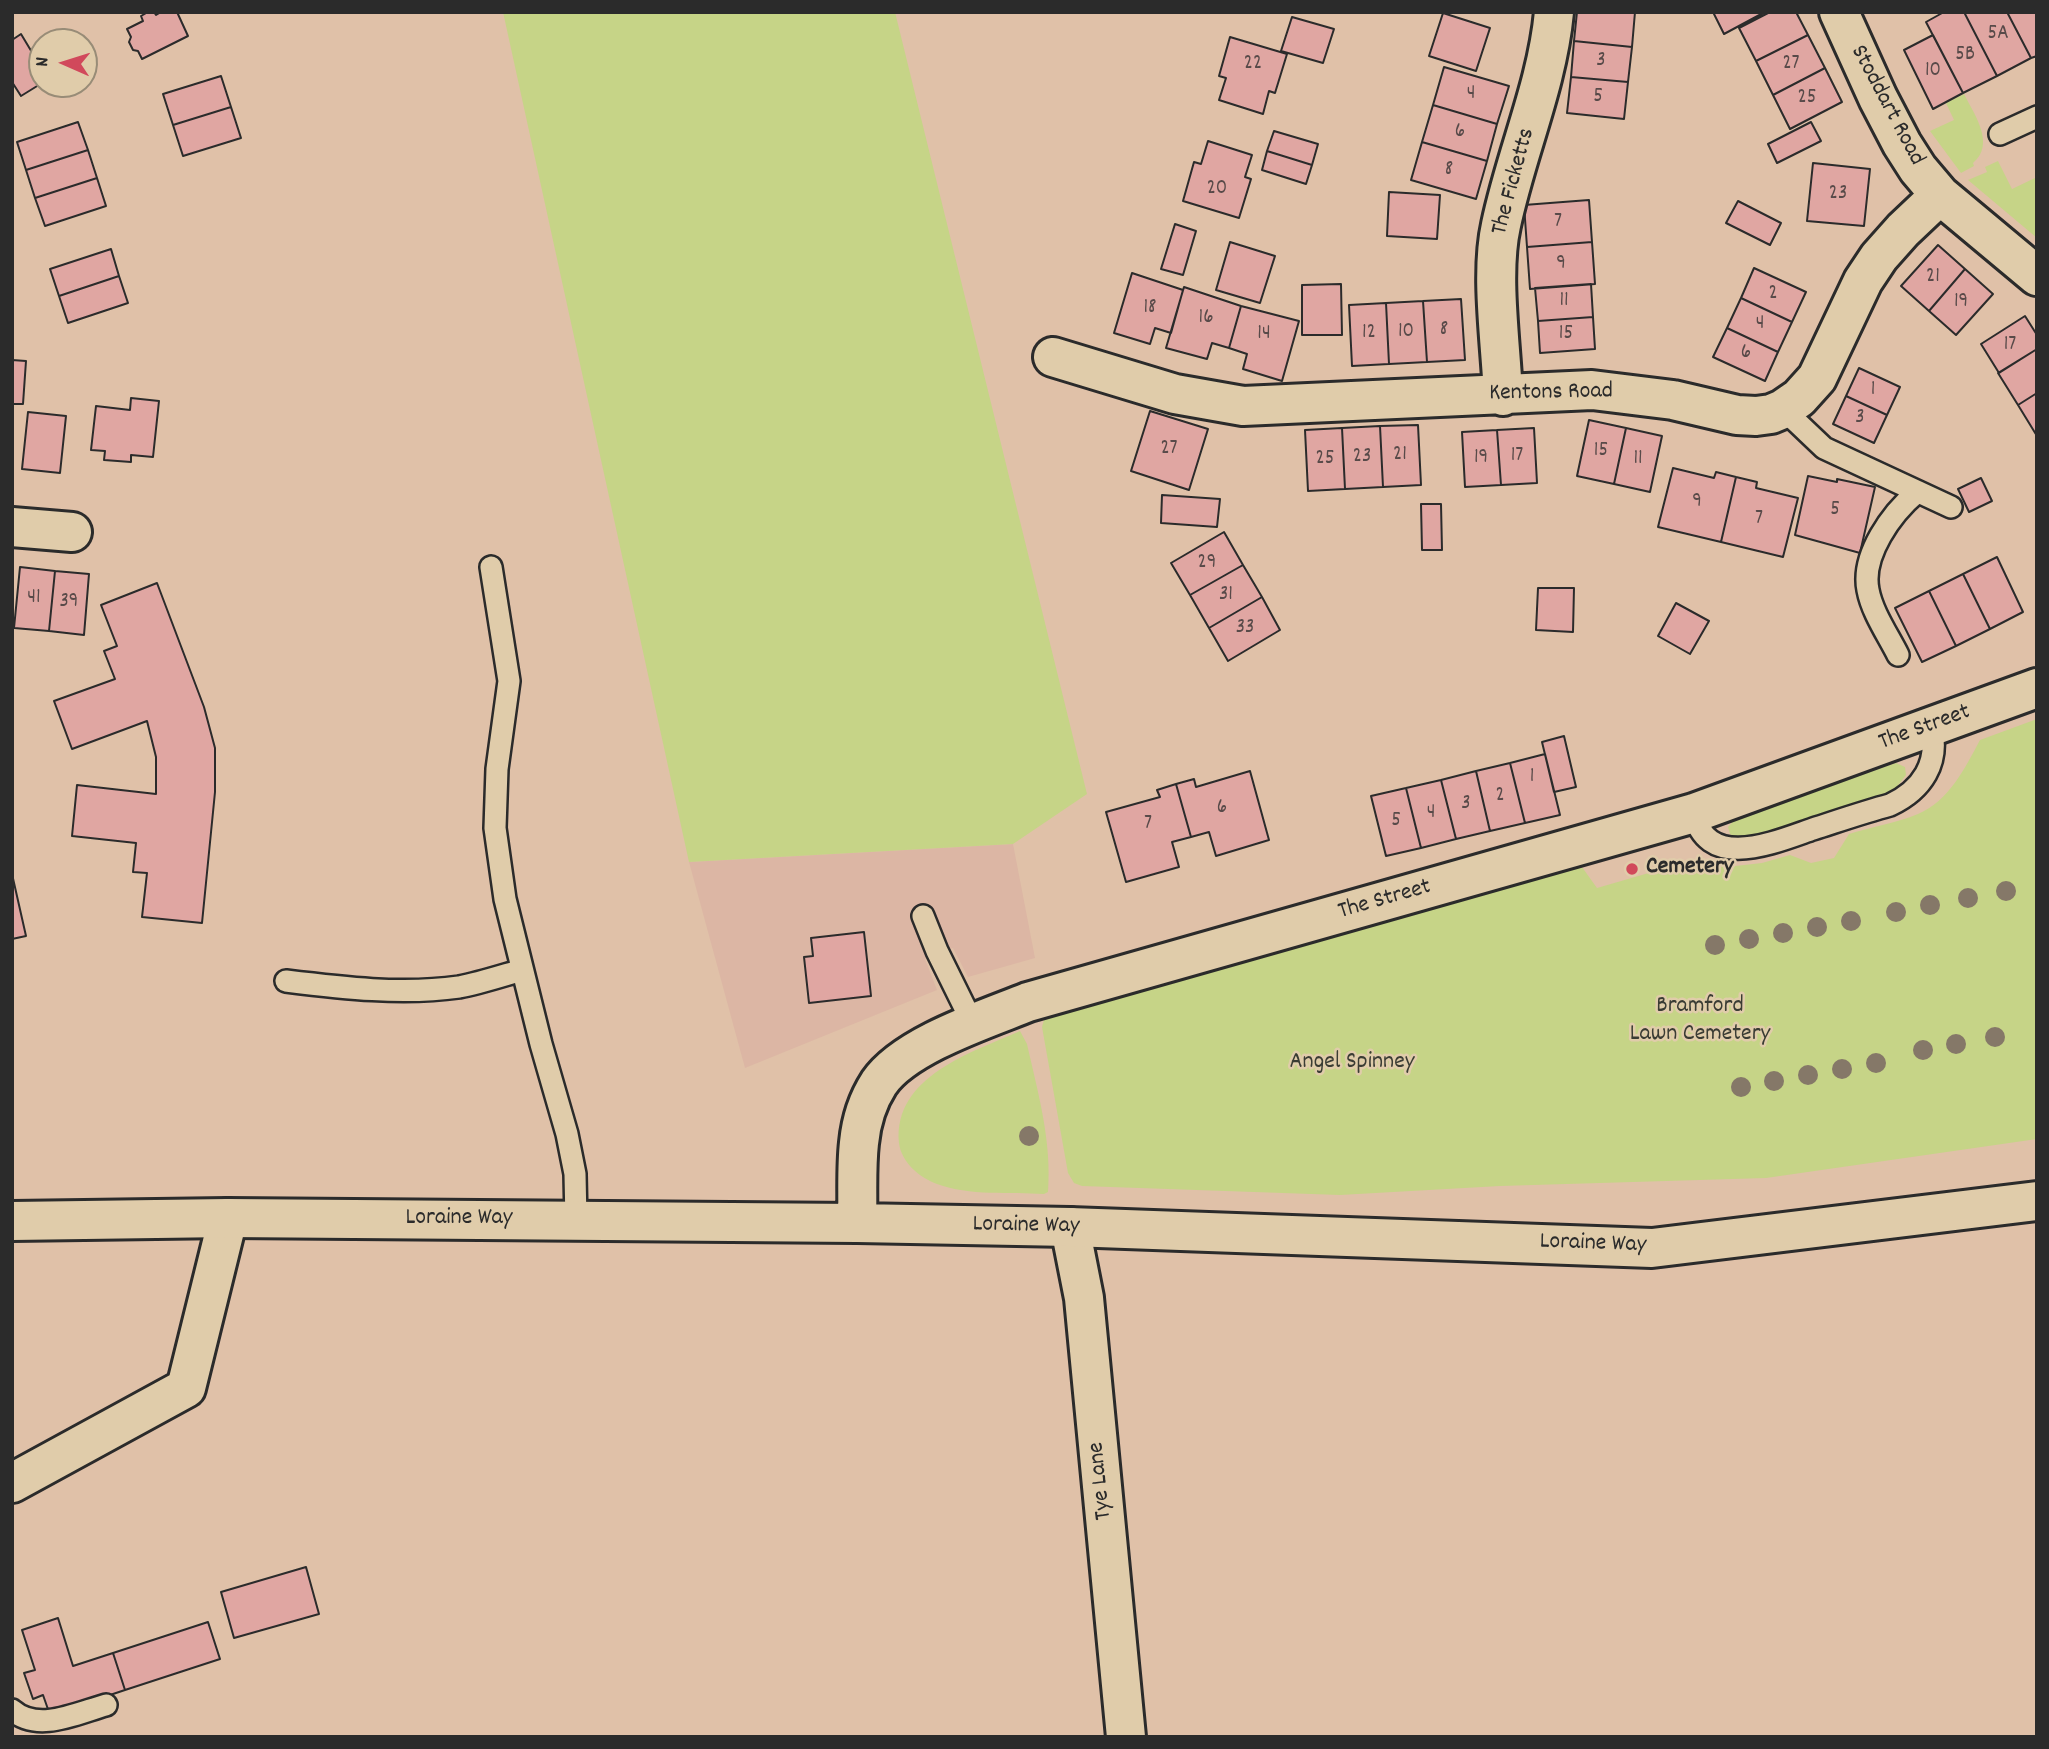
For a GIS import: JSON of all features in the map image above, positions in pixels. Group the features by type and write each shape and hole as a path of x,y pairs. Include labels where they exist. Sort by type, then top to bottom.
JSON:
{"main road":[{"name":"The Ficketts","path":"1503,396 1497,257 1500,226 1544,76 1554,12"},
{"name":"Stoddart Road","path":"1839,12 1902,144 1940,195 2037,276"},
{"name":"Kentons Road","path":"1053,357 1175,394 1243,406 1592,390 1673,400 1737,415 1756,416 1783,409 1799,398 1817,378 1863,281 1879,257 1940,195"},
{"path":"12,527 72,532"},
{"name":"The Street","path":"858,1223 859,1143 864,1118 880,1081 914,1053 973,1024 1028,1002 1694,813 2037,688"},
{"name":"Loraine Way","path":"12,1221 228,1218 858,1223 1070,1227 1652,1248 2037,1201"},
{"path":"12,1483 186,1388 228,1218"},
{"name":"Tye Lane","path":"1070,1227 1084,1298 1126,1737"}],"lane":[{"path":"2000,134 2037,117"},
{"path":"1783,409 1824,448 1951,508"},
{"path":"1898,655 1868,592 1867,578 1870,561 1886,524 1917,492"},
{"path":"491,567 509,681 497,769 495,828 505,899 568,1134 575,1174 576,1221"},
{"path":"1694,813 1701,834 1713,842 1739,849 1768,845 1890,804 1907,797 1925,776 1932,761 1934,747 1931,727"},
{"path":"923,916 973,1024"},
{"path":"286,981 348,988 416,990 460,986 522,970"},
{"path":"12,1710 21,1718 36,1722 106,1705"}],"shaded area":[{"path":"1013,844 1035,958 968,977 953,948 937,951 925,959 937,990 745,1068 689,862"}],"green space":[{"path":"503,12 895,12 1087,794 1013,844 689,862"},
{"path":"1964,94 1981,129 1983,147 1973,163 1974,166 1961,173 1930,131 1954,120 1946,103"},
{"path":"1998,161 2012,189 2037,177 2037,238 1968,180 1987,172 1985,167"},
{"name":"Bramford Lawn Cemetery","path":"2037,719 2037,1139 1766,1178 1500,1186 1340,1195 1082,1186 1074,1183 1068,1173 1042,1027 1045,1016 1054,1008 1582,867 1597,888 1697,859 1726,867 1762,863 1790,855 1811,863 1834,858 1849,834 1910,817 1939,801 1955,783 1980,740"},
{"path":"1896,763 1905,767 1906,775 1896,788 1887,794 1755,838 1738,839 1730,834 1728,827 1737,817"},
{"path":"1020,1031 1027,1044 1043,1117 1048,1154 1048,1192 976,1192 949,1188 924,1178 907,1163 899,1143 901,1120 909,1100 922,1084 959,1058"}],"building":[{"path":"154,12 156,15 161,12 177,12 188,36 142,59 129,42 131,37 127,29 143,21 141,16"},
{"path":"1577,12 1635,12 1632,47 1574,41"},
{"path":"1713,12 1765,12 1724,34"},
{"path":"1770,12 1796,12 1808,35 1756,61 1739,28"},
{"path":"1944,12 1964,12 1997,76 1963,93 1926,22"},
{"path":"1964,12 2007,12 2031,58 1997,76"},
{"path":"2007,12 2037,12 2037,56 2031,58"},
{"path":"1443,13 1490,28 1476,71 1429,56"},
{"path":"1292,17 1334,29 1323,63 1281,51"},
{"path":"21,34 28,46 28,92 21,96 12,82 12,40"},
{"path":"1808,35 1825,68 1773,95 1756,61"},
{"path":"1933,35 1963,93 1933,109 1904,50"},
{"path":"1230,37 1287,54 1275,93 1269,91 1263,114 1219,100 1226,78 1219,76"},
{"path":"1574,41 1632,47 1628,82 1571,77"},
{"path":"1444,67 1509,86 1497,124 1433,105"},
{"path":"1825,68 1842,102 1790,129 1773,95"},
{"path":"221,76 231,107 173,125 163,94"},
{"path":"1571,77 1628,82 1624,119 1567,113"},
{"path":"1433,105 1497,124 1487,161 1422,142"},
{"path":"231,107 241,138 183,156 173,125"},
{"path":"78,122 88,150 26,170 17,142"},
{"path":"1811,122 1821,141 1777,163 1768,144"},
{"path":"1274,131 1318,144 1312,165 1267,151"},
{"path":"1208,141 1252,155 1245,177 1251,179 1239,218 1183,201 1194,162 1201,164"},
{"path":"1422,142 1487,161 1476,199 1411,180"},
{"path":"88,150 97,178 35,198 26,170"},
{"path":"1267,151 1312,165 1306,184 1262,170"},
{"path":"1813,163 1870,169 1864,226 1807,221"},
{"path":"97,178 106,206 45,226 35,198"},
{"path":"1389,192 1440,195 1437,239 1387,236"},
{"path":"1589,200 1592,242 1527,247 1524,205"},
{"path":"1738,201 1781,223 1770,245 1726,223"},
{"path":"1175,224 1196,231 1183,275 1161,269"},
{"path":"1230,242 1275,256 1260,303 1216,290"},
{"path":"1592,242 1595,284 1530,289 1527,247"},
{"path":"1938,245 1965,269 1929,311 1901,286"},
{"path":"111,249 119,276 59,296 50,269"},
{"path":"1754,268 1806,292 1792,322 1741,298"},
{"path":"1965,269 1993,294 1956,335 1929,311"},
{"path":"1132,273 1183,290 1171,333 1155,328 1150,344 1114,333"},
{"path":"119,276 128,303 68,323 59,296"},
{"path":"1341,284 1342,335 1302,335 1302,285"},
{"path":"1591,284 1593,317 1538,321 1535,288"},
{"path":"1184,287 1241,306 1229,348 1212,343 1207,359 1166,348"},
{"path":"1741,298 1792,322 1778,352 1727,328"},
{"path":"1461,299 1465,360 1427,362 1423,301"},
{"path":"1423,301 1427,362 1389,364 1386,303"},
{"path":"1386,303 1389,364 1352,366 1349,305"},
{"path":"1241,306 1299,321 1282,381 1243,369 1247,354 1229,348"},
{"path":"2025,316 2037,335 2037,349 1999,373 1981,344"},
{"path":"1593,317 1595,349 1540,353 1538,321"},
{"path":"1727,328 1778,352 1765,381 1713,357"},
{"path":"2037,349 2037,393 2018,405 1998,373"},
{"path":"12,360 26,361 23,404 12,404"},
{"path":"1859,368 1900,387 1887,415 1846,396"},
{"path":"2037,393 2037,436 2018,405"},
{"path":"1846,396 1887,415 1874,443 1833,424"},
{"path":"131,398 159,401 153,457 131,455 131,462 104,460 105,451 91,450 96,406 130,410"},
{"path":"1150,411 1208,429 1189,490 1131,471"},
{"path":"28,412 66,416 60,473 22,469"},
{"path":"1589,420 1626,428 1614,484 1577,476"},
{"path":"1418,425 1421,485 1383,487 1380,426"},
{"path":"1380,426 1383,487 1345,489 1342,428"},
{"path":"1342,428 1345,489 1308,491 1305,430"},
{"path":"1534,428 1537,483 1501,485 1497,430"},
{"path":"1626,428 1662,436 1650,492 1614,484"},
{"path":"1497,430 1501,485 1465,487 1462,432"},
{"path":"1673,468 1714,478 1716,472 1736,477 1721,542 1658,527"},
{"path":"1808,476 1875,487 1860,553 1795,535"},
{"path":"1736,477 1757,482 1756,488 1798,498 1783,557 1721,542"},
{"path":"1981,478 1992,501 1969,512 1958,489"},
{"path":"1162,495 1220,499 1217,527 1161,523"},
{"path":"1421,504 1441,504 1442,550 1422,550"},
{"path":"1224,532 1243,565 1190,595 1171,563"},
{"path":"1997,557 2023,612 1990,629 1963,574"},
{"path":"1243,565 1262,597 1209,628 1190,595"},
{"path":"20,567 55,571 49,631 14,628"},
{"path":"55,571 89,574 84,635 49,631"},
{"path":"1963,574 1990,629 1956,646 1929,591"},
{"path":"157,583 204,707 215,748 215,792 202,923 142,917 147,873 133,872 136,843 72,836 77,785 156,794 156,757 147,721 72,749 54,701 115,679 104,651 117,646 101,605"},
{"path":"1538,588 1574,588 1573,632 1536,630"},
{"path":"1929,591 1956,646 1922,662 1895,608"},
{"path":"1262,597 1280,630 1228,661 1209,628"},
{"path":"1676,603 1709,621 1690,654 1658,636"},
{"path":"1564,736 1576,787 1554,792 1542,742"},
{"path":"1545,754 1560,815 1525,823 1510,763"},
{"path":"1510,763 1525,823 1490,831 1476,771"},
{"path":"1250,771 1269,840 1216,856 1209,832 1191,837 1176,784 1194,779 1196,787"},
{"path":"1476,771 1490,831 1456,839 1441,780"},
{"path":"1441,780 1456,839 1421,848 1406,788"},
{"path":"1176,784 1191,837 1172,842 1179,867 1126,882 1106,812 1160,797 1157,790"},
{"path":"1406,788 1421,848 1386,856 1371,796"},
{"path":"12,874 26,936 12,939"},
{"path":"864,932 871,996 809,1003 804,957 813,956 811,938"},
{"path":"306,1567 319,1614 234,1638 221,1592"},
{"path":"58,1618 73,1666 113,1653 125,1690 50,1715 43,1695 33,1699 24,1673 35,1670 22,1630"},
{"path":"208,1622 220,1659 125,1690 113,1653"}],"place":[{"name":"Cemetery","path":"1632,869"}],"park label":[{"name":"Angel Spinney","path":"1352,1064"}]}
